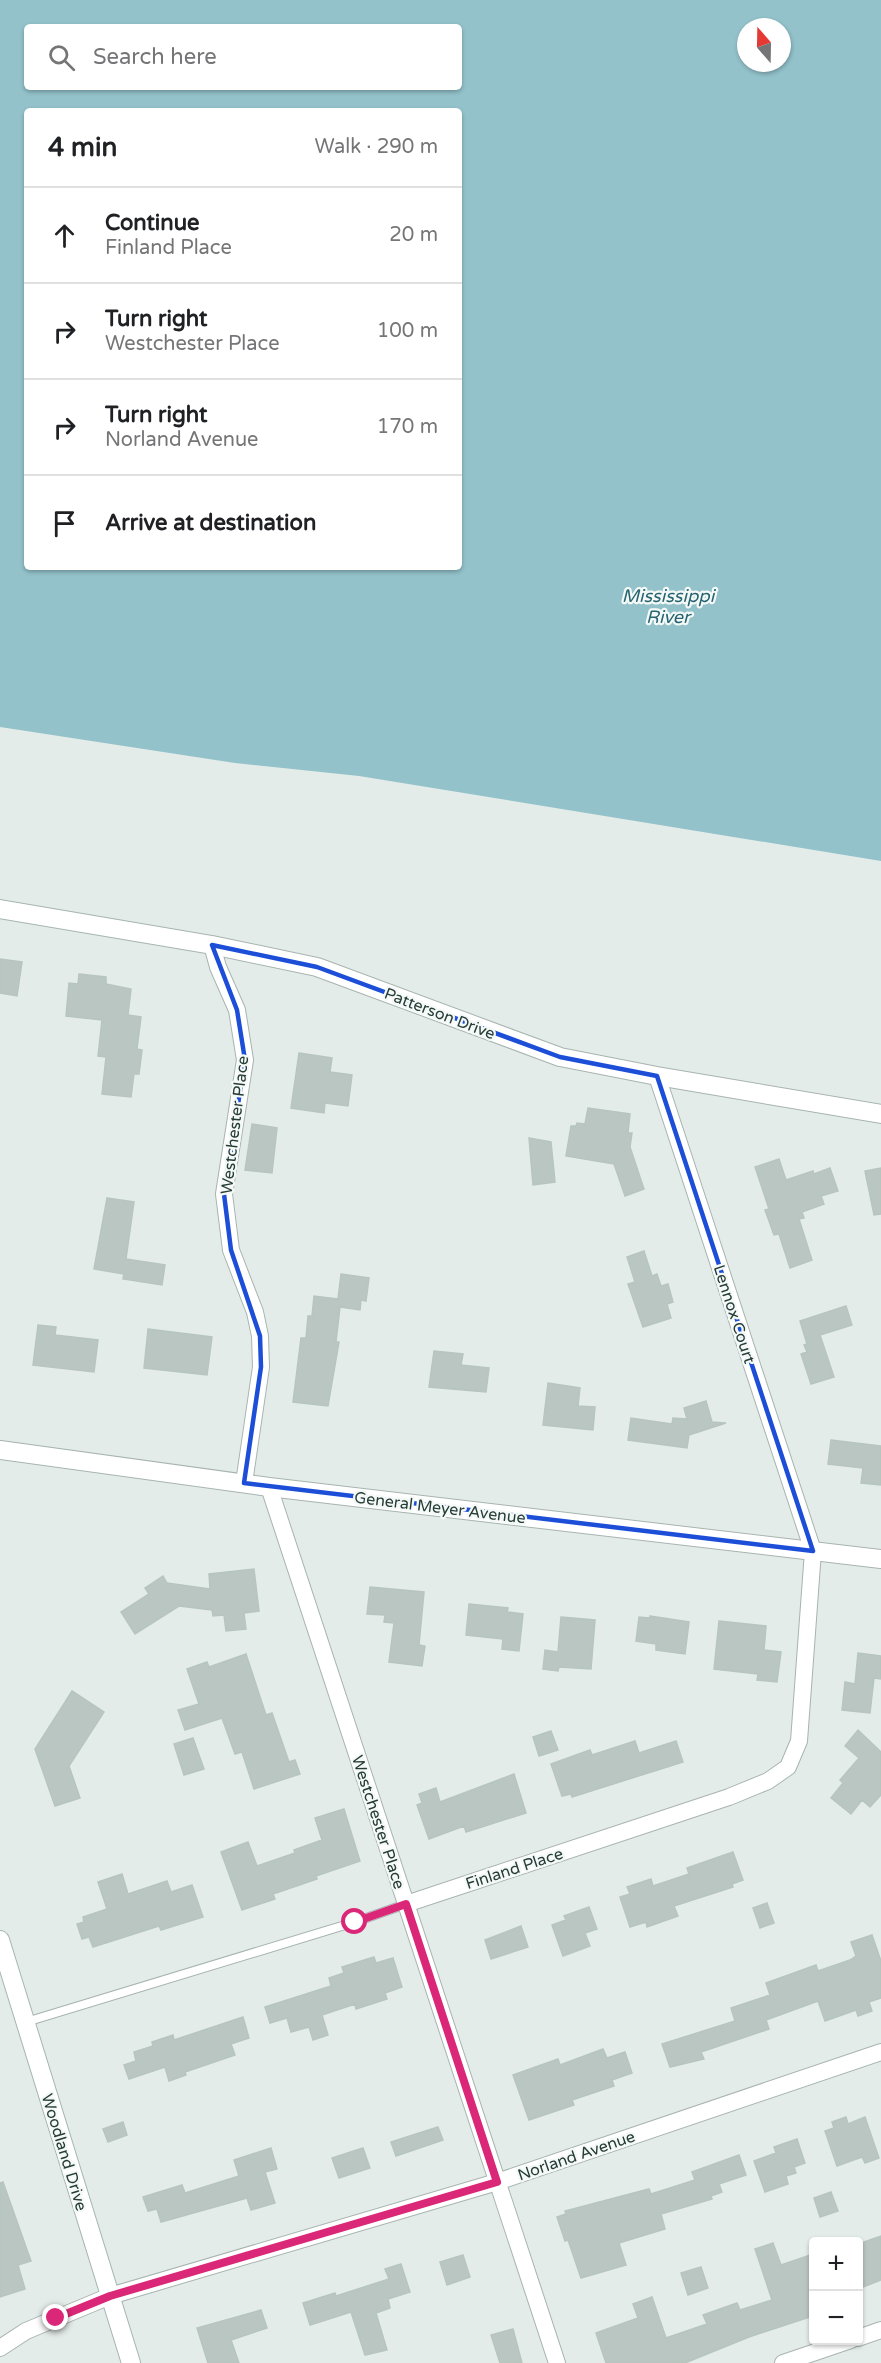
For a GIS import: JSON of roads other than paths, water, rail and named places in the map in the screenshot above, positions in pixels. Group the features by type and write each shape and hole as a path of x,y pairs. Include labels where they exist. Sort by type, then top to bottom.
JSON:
{"street":[{"name":"Patterson Drive","path":"0,909 212,945 317,967 560,1057 881,1114"},
{"name":"Westchester Place","path":"212,945 218,968 237,1010 244,1060 224,1194 231,1250 255,1312 260,1336 261,1367 244,1483"},
{"name":"Lennox Court","path":"657,1076 813,1551"},
{"name":"General Meyer Avenue","path":"0,1450 269,1487 881,1558"},
{"name":"Westchester Place","path":"269,1487 557,2363"},
{"name":"Finland Place","path":"406,1904 729,1797 768,1781 788,1767 799,1741 813,1551"},
{"name":"Woodland Drive","path":"0,1940 131,2363"},
{"name":"Norland Avenue","path":"0,2348 26,2331 110,2296 497,2182 881,2052"},
{"path":"863,2336 881,2330"},
{"path":"783,2363 835,2345"}],"lane":[{"name":"Finland Place","path":"25,2023 355,1922 406,1904"}],"water":[{"name":"Mississippi River","path":"0,0 881,0 881,861 359,776 235,763 0,727"}]}
